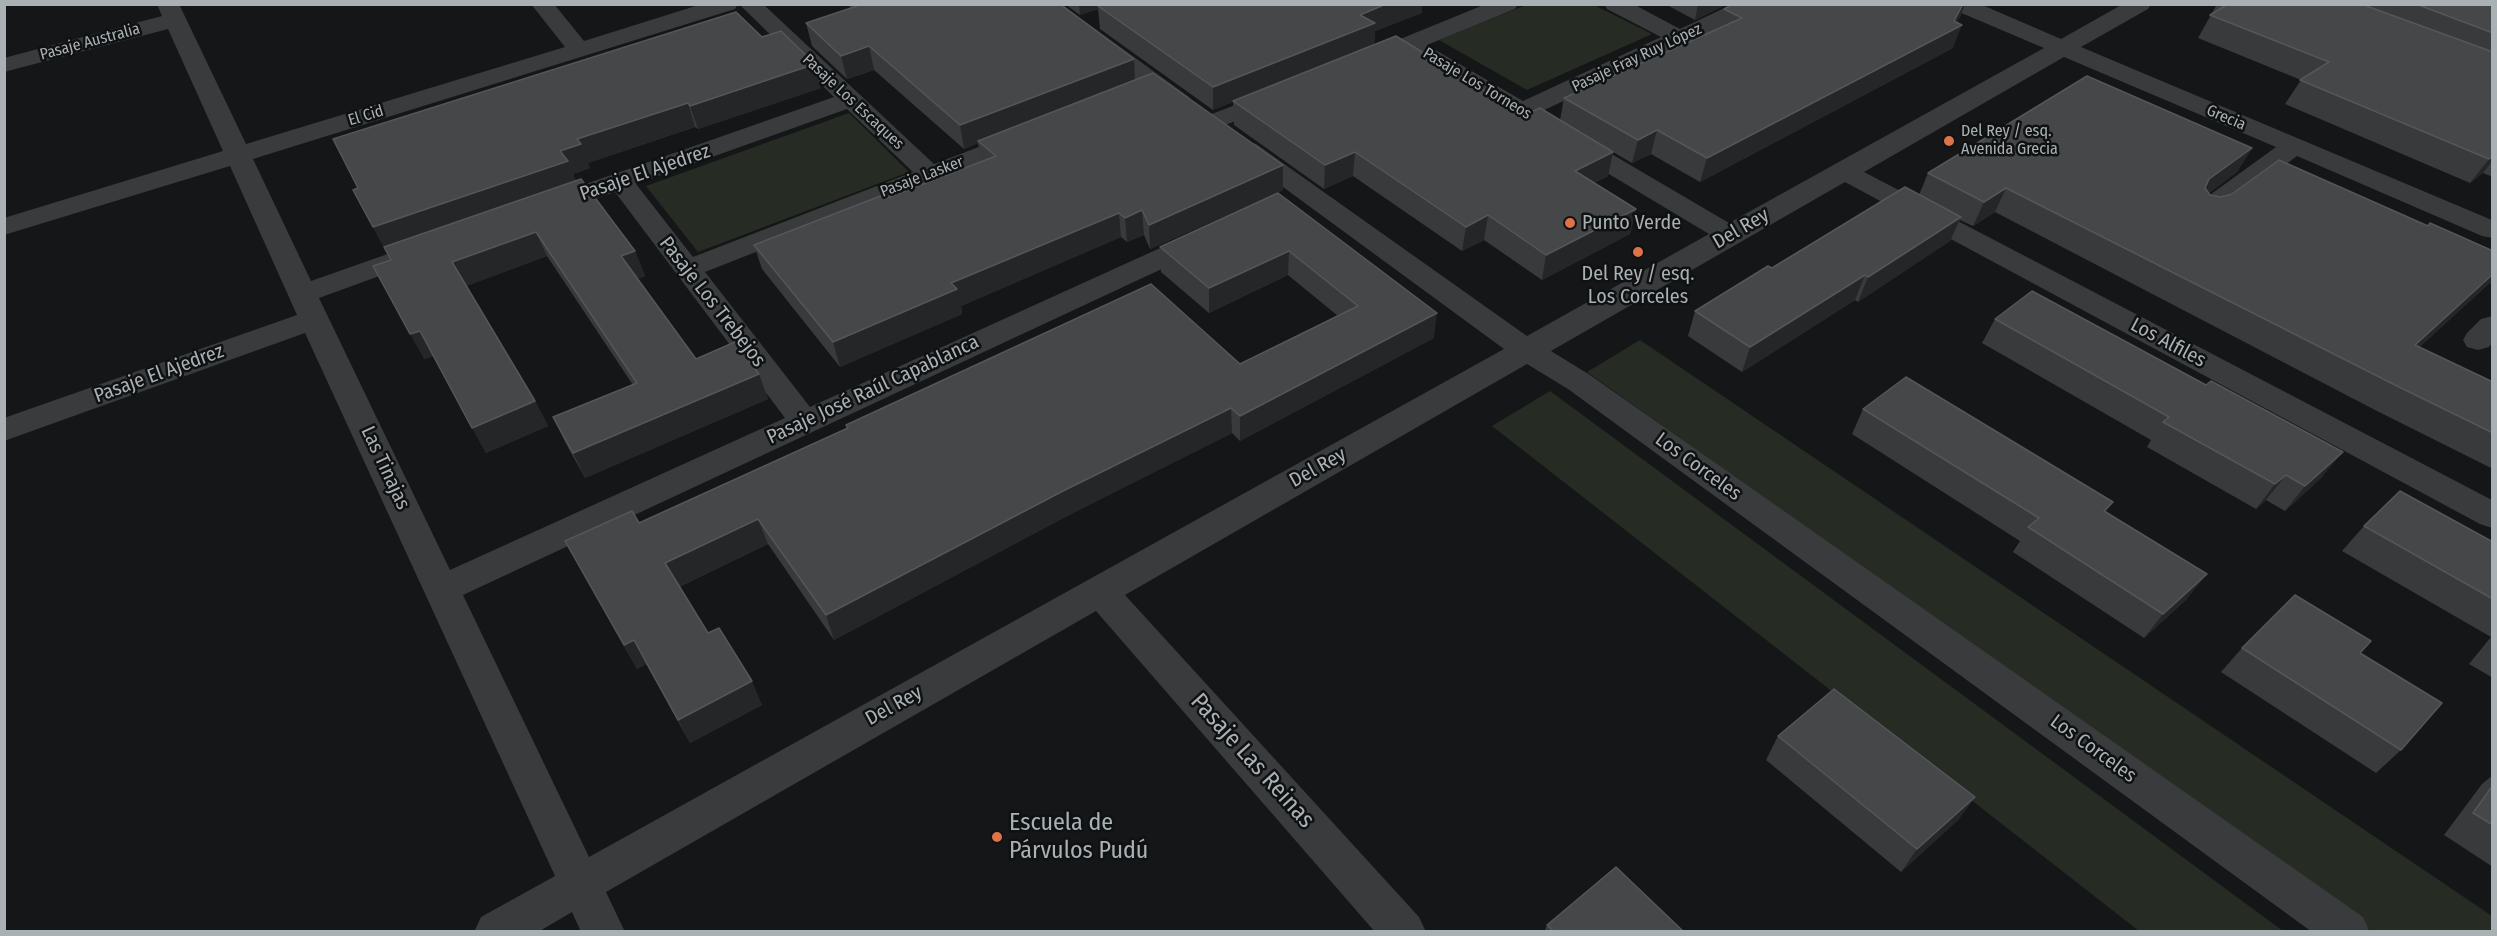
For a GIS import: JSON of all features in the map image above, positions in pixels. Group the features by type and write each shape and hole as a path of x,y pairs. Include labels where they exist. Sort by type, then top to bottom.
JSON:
{"street":[{"path":"542,4 580,50"},
{"name":"El Cid","path":"4,227 727,4"},
{"name":"Pasaje Los Escaques","path":"750,4 930,174"},
{"name":"Los Corceles","path":"1046,4 1088,24 1146,89 1210,123 1526,350 1579,382 2348,932"},
{"path":"1376,57 1507,4"},
{"path":"1615,4 1680,38"},
{"name":"Pasaje Fray Ruy López","path":"1522,111 1752,4"},
{"name":"Grecia","path":"1960,4 2493,230"},
{"name":"Del Rey","path":"496,932 2140,4"},
{"name":"Pasaje Australia","path":"4,65 172,12"},
{"name":"Las Tinajas","path":"172,12 603,932"},
{"name":"Pasaje Los Torneos","path":"1409,44 1730,235"},
{"path":"1210,123 1298,88"},
{"name":"Pasaje El Ajedrez","path":"532,212 851,99"},
{"name":"Pasaje Lasker","path":"687,269 1038,132"},
{"path":"2206,211 2294,146"},
{"name":"Los Alfiles","path":"1843,171 2493,515"},
{"name":"Pasaje Los Trebejos","path":"620,182 805,422"},
{"path":"1272,207 1305,192"},
{"name":"Pasaje José Raúl Capablanca","path":"442,589 1229,227"},
{"name":"Pasaje El Ajedrez","path":"4,430 308,306 444,243"},
{"name":"Pasaje Las Reinas","path":"1100,591 1404,932"}],"shaded area":[{"path":"1526,5 1594,5 1652,34 1527,90 1439,40"},
{"path":"849,113 909,172 698,252 646,186"},
{"path":"1640,340 2492,916 2492,931 2372,931 1587,372"},
{"path":"1550,391 2283,931 2139,931 1492,426"}],"building":[{"path":"863,4 1060,4 1134,59 960,125 869,46 841,56 806,23"},
{"path":"1102,4 1386,4 1360,15 1375,23 1213,87 1098,6"},
{"path":"1733,4 1963,4 1954,21 1962,25 1707,158 1657,130 1638,140 1564,98 1742,18 1724,9"},
{"path":"2228,4 2361,4 2493,52 2493,156 2489,159 2300,80 2329,62 2210,15"},
{"path":"2416,4 2493,4 2493,33"},
{"path":"736,12 762,37 781,31 815,64 690,106 688,103 577,139 581,144 560,151 568,161 373,227 353,190 358,188 333,139"},
{"path":"1396,36 1525,115 1540,108 1613,152 1575,171 1636,209 1546,255 1488,215 1466,227 1355,152 1325,165 1233,101"},
{"path":"1153,73 1283,165 1149,225 1142,210 1125,218 1119,213 951,283 957,289 833,342 754,245 883,195 887,198 996,156 978,141"},
{"path":"2087,76 2252,148 2209,179 2205,188 2210,195 2221,197 2232,194 2279,160 2428,226 2430,223 2493,251 2493,274 2415,345 2493,382 2493,433 2006,188 1984,202 1928,173"},
{"path":"581,179 635,251 621,256 696,359 735,342 759,374 573,453 553,417 637,383 536,232 452,262 535,401 472,428 420,331 410,334 373,266 391,260 384,247"},
{"path":"1905,187 1961,217 1868,277 1865,275 1750,347 1695,311 1768,266 1772,268"},
{"path":"1278,193 1437,313 1240,416 1231,408 1063,491 826,615 758,519 665,563 708,633 719,628 752,681 678,720 634,640 624,645 565,541 632,511 639,523 848,428 846,425 1151,284 1240,364 1358,306 1289,251 1209,288 1160,247"},
{"path":"2032,291 2206,385 2211,381 2343,452 2305,486 2286,475 2275,484 2163,422 2169,417 1995,319"},
{"path":"1906,377 2113,502 2104,511 2207,574 2163,614 2028,527 2039,518 1863,409"},
{"path":"2400,491 2493,542 2493,599 2364,526"},
{"path":"2295,595 2371,641 2360,653 2442,703 2401,750 2242,648"},
{"path":"1834,689 1975,797 1917,849 1778,736"},
{"path":"2493,785 2493,825 2473,813"},
{"path":"1616,867 1684,932 1554,932 1547,925"}],"place":[{"name":"Del Rey / esq. Avenida Grecia","path":"1949,141"},
{"name":"Punto Verde","path":"1570,223"},
{"name":"Del Rey / esq. Los Corceles","path":"1638,252"},
{"name":"Escuela de Párvulos Pudú","path":"997,837"}]}
